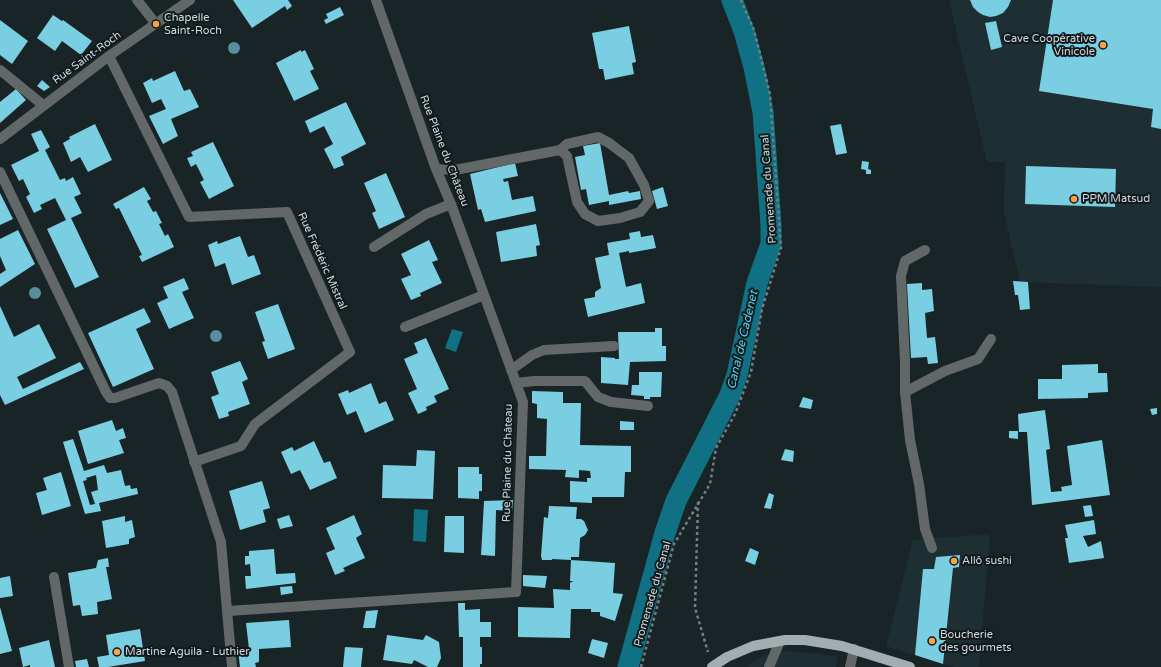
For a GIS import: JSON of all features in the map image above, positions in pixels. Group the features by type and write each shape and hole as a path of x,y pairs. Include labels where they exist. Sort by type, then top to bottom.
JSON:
{"main road":[{"path":"713,666 727,657 753,646 780,641 805,640 854,649 910,667"}],"street":[{"path":"137,0 156,24"},
{"name":"Rue Saint-Roch","path":"0,138 109,56 156,24 177,4 190,0"},
{"name":"Rue Plaine du Château","path":"228,611 516,592 523,402 436,169 376,0"},
{"name":"Rue Frédéric Mistral","path":"109,56 189,217 287,212 350,352 255,424 241,446 194,462"},
{"path":"0,70 43,105"},
{"path":"436,169 455,170 560,150 567,144 598,137 609,143 629,158 644,185 649,201 640,212 620,218 598,221 585,214 577,202 567,156 560,150"},
{"path":"0,172 110,398 115,398 159,383 167,386 172,392 221,542 232,667"},
{"path":"374,247 426,214 450,204"},
{"path":"925,250 905,261 901,276 905,392 910,440 926,529 932,548"},
{"path":"405,327 484,295"},
{"path":"905,392 945,371 978,359 991,339"},
{"path":"511,370 544,350 614,346"},
{"path":"516,383 534,381 585,381 598,397 611,402 648,406"},
{"path":"54,577 68,667"},
{"path":"769,667 780,641"},
{"path":"850,667 854,649"}],"path":[{"name":"Promenade du Canal","path":"641,667 674,544 710,484 716,448 735,414 751,372 762,309 781,248 770,94 754,30 741,0"},
{"path":"698,502 695,608 704,642 713,666"}],"shaded area":[{"path":"949,0 1161,0 1161,287 1020,282 1004,212 1005,162 987,162"},
{"path":"990,534 979,667 956,667 886,646 913,540"},
{"path":"785,651 837,657 836,667 746,667 764,655"}],"water":[{"path":"452,329 463,332 456,352 445,348"},
{"path":"414,509 428,510 426,542 413,541"}],"building":[{"path":"233,0 288,0 292,6 287,10 285,6 252,28"},
{"path":"970,0 1011,0 1003,13 990,17 978,12 973,7"},
{"name":"Cave Coopérative Vinicole","path":"1053,0 1161,0 1161,129 1151,127 1153,109 1039,91"},
{"path":"340,7 344,15 326,24 324,20 328,18 326,14"},
{"path":"53,15 62,21 63,20 92,41 81,55 62,41 55,51 37,38"},
{"path":"0,20 28,41 12,64 0,55"},
{"path":"996,21 1002,47 991,50 985,23"},
{"path":"629,26 636,62 632,63 634,74 605,80 603,69 599,69 592,33"},
{"path":"301,50 301,52 305,50 314,69 310,71 319,89 294,101 276,63"},
{"path":"175,71 184,91 190,89 199,107 171,119 178,136 163,144 149,116 166,109 161,99 152,103 143,83 152,78 153,81"},
{"path":"42,80 50,87 44,91 37,86"},
{"path":"16,89 26,100 0,123 0,102"},
{"path":"346,102 366,144 341,157 344,165 334,169 324,149 333,144 324,126 310,133 305,121"},
{"path":"95,124 112,160 88,172 80,157 71,162 63,143 70,139 69,137"},
{"path":"841,124 847,153 836,155 830,126"},
{"path":"41,130 50,147 45,150 60,180 65,178 66,181 73,177 81,194 74,197 82,213 71,218 99,277 75,288 47,229 66,220 55,198 40,205 42,209 34,213 26,197 30,194 23,179 19,181 11,165 39,151 31,134"},
{"path":"213,142 234,186 209,199 200,182 204,180 196,164 191,167 187,158 193,156 191,152"},
{"path":"600,143 609,195 628,191 629,193 640,191 641,199 609,205 609,201 589,205 586,189 581,190 575,157 585,155 583,146"},
{"path":"862,161 869,162 868,169 871,170 871,174 866,174 866,170 861,169"},
{"path":"515,163 518,176 503,179 504,182 508,181 512,200 533,196 536,211 485,222 481,209 478,210 470,174"},
{"path":"1026,166 1116,169 1115,207 1025,204"},
{"path":"386,173 405,217 379,229 372,213 376,211 364,183"},
{"path":"144,187 151,199 147,201 153,212 156,211 162,223 159,224 165,236 168,234 174,247 142,262 139,256 142,255 119,208 116,209 113,204"},
{"path":"663,187 668,206 657,209 652,191"},
{"path":"0,193 13,219 0,225"},
{"path":"536,224 540,245 536,246 537,256 501,262 496,232"},
{"path":"18,230 35,264 0,287 0,274 6,270 0,256 0,239"},
{"path":"640,231 641,237 653,235 656,248 629,253 629,251 619,253 626,287 641,283 645,303 588,317 584,299 595,297 595,292 601,288 595,258 609,255 607,243 630,239 629,233"},
{"path":"240,236 248,257 254,255 261,274 232,285 225,263 215,267 208,245 217,241 218,244"},
{"path":"429,240 438,260 432,262 442,283 420,293 421,296 411,300 401,279 411,275 401,254"},
{"path":"184,278 189,289 182,292 194,318 169,329 157,303 168,298 163,287"},
{"path":"1013,281 1028,282 1030,309 1020,310 1018,295 1015,295"},
{"path":"922,283 922,290 932,289 934,311 925,313 927,338 935,337 938,363 928,364 927,357 911,358 907,284"},
{"path":"278,304 295,349 268,359 262,342 265,341 255,312"},
{"path":"0,306 14,337 39,324 56,358 17,377 23,389 80,362 84,369 5,405 0,395"},
{"path":"144,308 151,322 136,329 154,369 113,387 88,333"},
{"path":"655,328 662,328 662,346 666,346 666,361 630,362 628,385 601,383 601,357 619,359 618,332 655,332"},
{"path":"426,338 449,389 434,396 437,402 426,407 427,410 418,414 408,393 417,389 404,359 418,353 414,343"},
{"path":"240,361 248,379 242,382 250,404 228,412 229,416 219,419 211,397 219,394 211,372"},
{"path":"1098,364 1098,373 1107,373 1108,392 1088,393 1088,398 1038,399 1038,379 1062,379 1062,365"},
{"path":"639,372 662,372 661,397 650,397 650,399 644,399 644,396 631,395 632,385 639,385"},
{"path":"371,383 379,404 386,401 394,420 365,433 356,411 347,415 338,394 348,390 349,393"},
{"path":"532,391 563,392 563,403 581,403 580,445 631,446 631,472 625,472 624,497 592,497 592,503 570,502 570,481 587,482 587,478 591,478 590,471 579,470 579,478 565,477 566,470 529,469 529,456 546,456 547,419 537,418 537,404 532,403"},
{"path":"803,397 813,400 811,409 799,407"},
{"path":"1157,408 1157,414 1152,415 1150,409"},
{"path":"1045,410 1050,449 1046,450 1051,492 1062,491 1061,487 1072,485 1067,446 1102,440 1110,495 1032,505 1027,432 1019,432 1018,414"},
{"path":"112,420 116,431 123,428 126,438 119,440 124,453 88,464 78,431"},
{"path":"620,421 634,422 634,430 620,430"},
{"path":"1009,431 1018,431 1018,439 1009,438"},
{"path":"73,439 84,471 104,465 107,473 121,470 125,486 130,485 131,489 137,488 138,494 99,503 101,511 85,514 63,442","holes":["96,475 98,490 91,492 95,504 90,505 83,481 87,480 86,478"]},
{"path":"314,441 324,463 330,461 337,478 310,490 300,470 291,474 281,452 292,447 294,451"},
{"path":"785,449 794,451 793,462 781,460"},
{"path":"417,450 435,451 433,499 382,498 383,465 416,466"},
{"path":"458,467 479,467 479,474 482,474 482,491 479,491 479,499 458,498"},
{"path":"61,472 71,506 42,515 36,493 47,490 43,478"},
{"path":"262,481 270,508 263,510 266,522 240,530 229,491"},
{"path":"769,493 774,495 771,509 764,508"},
{"path":"513,500 512,511 496,510 495,556 481,555 484,501"},
{"path":"1091,505 1093,516 1085,517 1083,506"},
{"path":"549,506 577,507 576,519 581,519 584,521 588,530 585,535 580,538 579,557 571,557 571,560 542,560 544,517 548,518"},
{"path":"289,515 293,526 280,529 277,519"},
{"path":"354,515 362,534 356,538 365,558 343,568 345,571 335,575 326,553 335,549 326,528"},
{"path":"125,516 125,522 132,520 135,537 129,539 129,544 106,548 102,521"},
{"path":"445,516 464,516 464,553 444,552"},
{"path":"1094,520 1096,534 1083,536 1088,547 1101,541 1104,558 1069,563 1065,538 1068,538 1065,525"},
{"path":"750,548 759,552 755,565 745,561"},
{"path":"274,549 276,574 295,573 296,583 246,589 245,576 251,576 250,564 245,565 245,556 249,556 249,551"},
{"path":"960,555 959,567 953,568 943,664 915,655 923,569 934,569 936,557"},
{"path":"108,558 109,567 106,567 112,599 97,602 98,614 82,616 80,605 73,606 68,573 96,568 98,560"},
{"path":"571,560 615,563 613,593 623,594 615,621 600,616 600,612 591,612 591,609 571,609 570,638 518,637 518,607 554,608 553,589 570,590 570,583 573,581 570,581"},
{"path":"523,575 547,576 545,588 523,586"},
{"path":"10,576 13,596 0,598 0,578"},
{"path":"292,586 293,593 281,595 280,587"},
{"path":"458,603 465,603 465,610 480,609 480,622 491,622 491,637 480,637 480,647 482,647 482,664 480,664 480,667 463,667 463,637 459,637"},
{"path":"0,607 12,651 0,654"},
{"path":"378,610 375,628 363,628 366,611"},
{"path":"289,620 291,647 259,649 259,662 255,663 256,667 240,667 238,650 249,649 246,623"},
{"path":"140,629 145,661 99,667 97,657 109,655 106,635"},
{"path":"387,635 423,640 426,635 439,642 441,658 437,667 428,667 414,660 412,664 383,660"},
{"path":"592,639 608,643 604,658 588,653"},
{"path":"49,640 55,667 30,667 30,665 23,667 19,648"},
{"path":"345,647 363,648 361,667 343,667"},
{"path":"87,659 89,667 76,667 75,661"}],"waterway":[{"name":"Canal de Cadenet","path":"628,667 665,533 676,501 730,395 737,375 757,283 771,244 763,112 754,67 744,31 732,0"}],"place":[{"name":"Chapelle Saint-Roch","path":"156,24"},
{"name":"Cave Coopérative Vinicole","path":"1103,45"},
{"name":"PPM Matsud","path":"1074,199"},
{"name":"Allô sushi","path":"954,561"},
{"name":"Boucherie des gourmets","path":"932,641"},
{"name":"Martine Aguila - Luthier","path":"117,652"}]}
